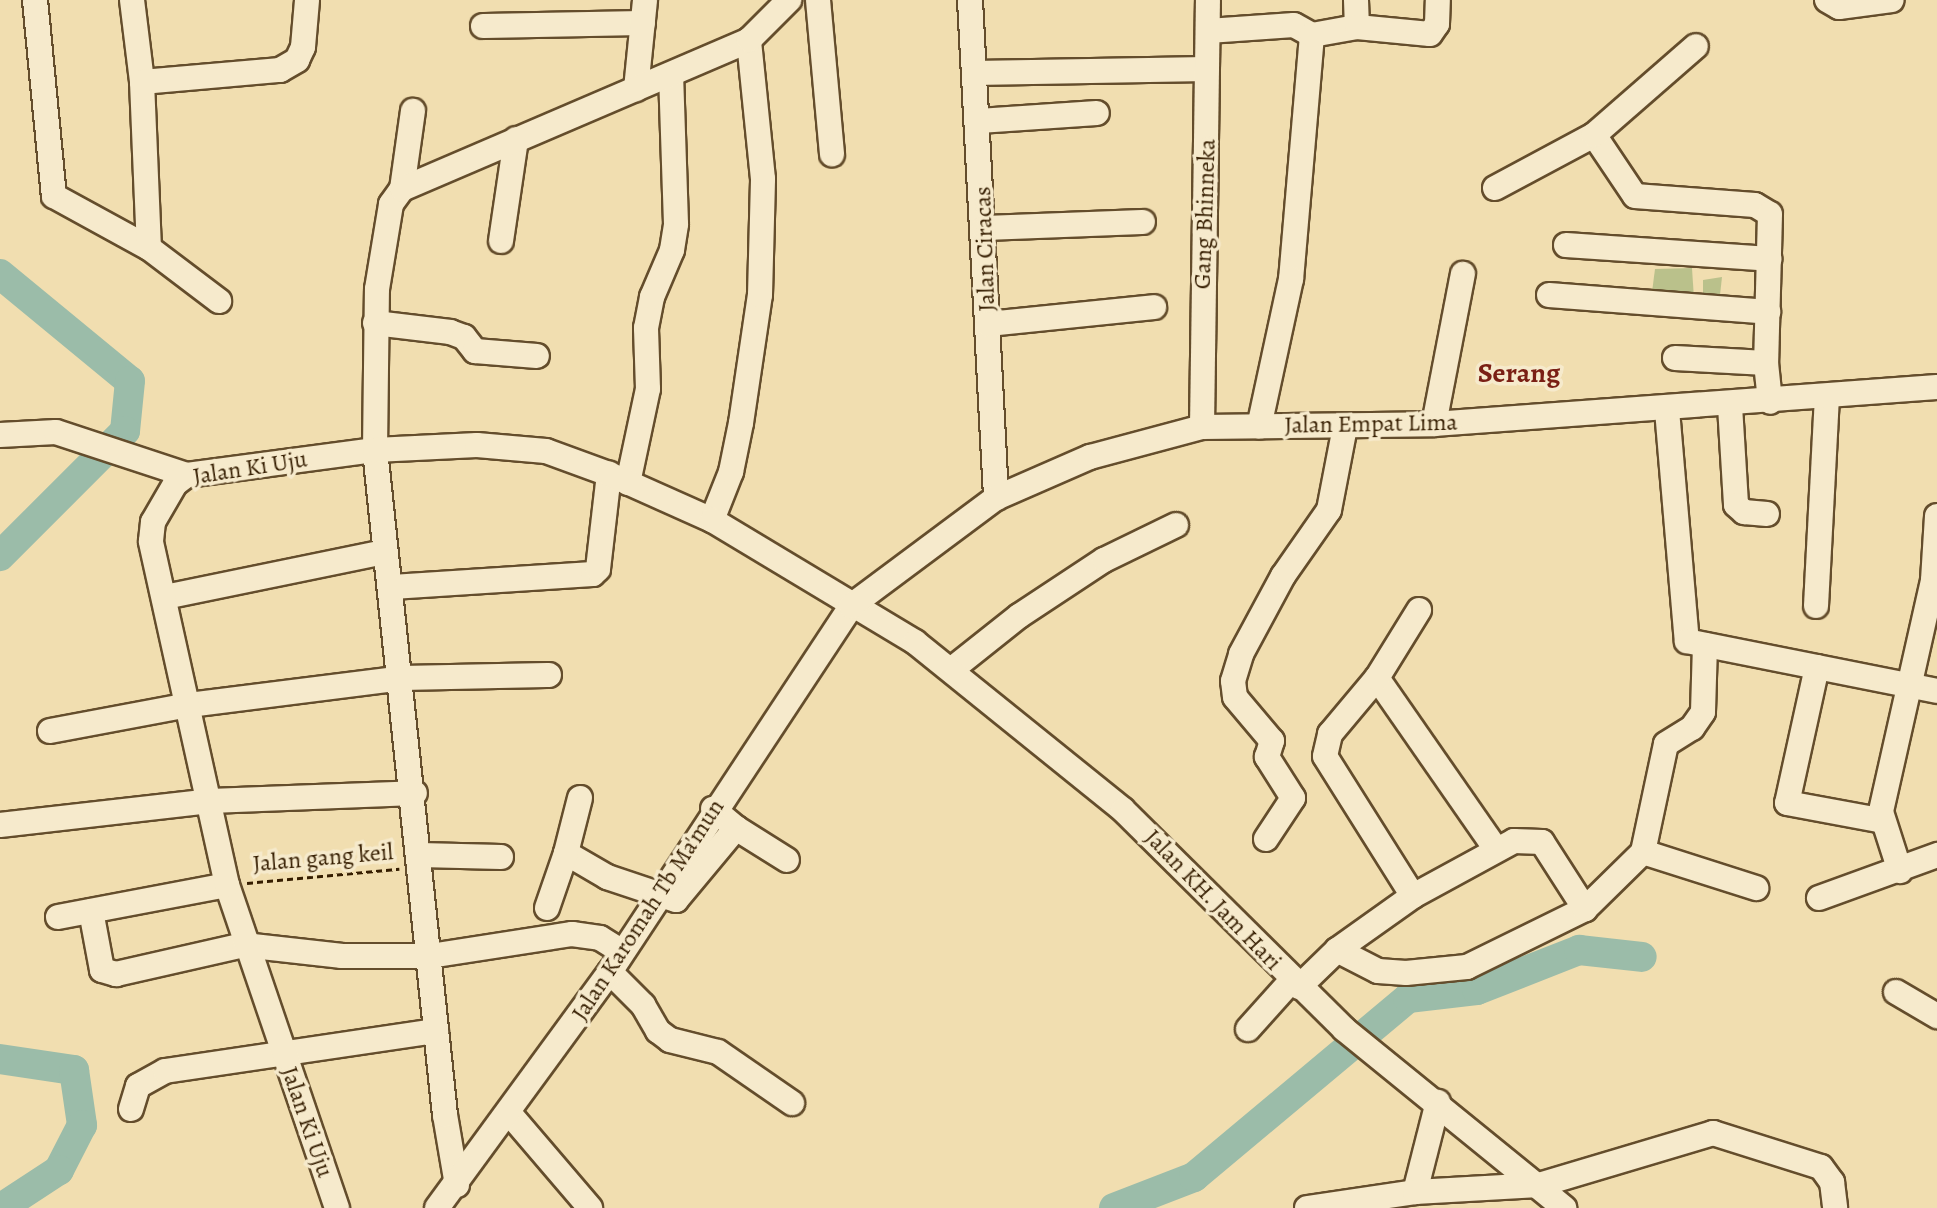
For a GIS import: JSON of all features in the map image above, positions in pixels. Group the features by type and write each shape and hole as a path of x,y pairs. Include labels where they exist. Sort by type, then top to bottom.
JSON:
{"street":[{"path":"35,0 54,196 149,248 219,301"},
{"path":"132,0 142,82 149,248"},
{"path":"142,82 280,70 297,60 303,47 307,0"},
{"path":"402,189 671,77 749,40 789,0"},
{"path":"818,0 832,154"},
{"name":"Jalan Ciracas","path":"970,0 979,121 996,498"},
{"name":"Gang Bhinneka","path":"1202,427 1208,0"},
{"path":"1356,0 1357,27"},
{"path":"1208,31 1294,25 1312,35 1357,27 1430,34 1437,24 1438,0"},
{"path":"1827,0 1839,7 1892,0"},
{"path":"483,26 644,12 636,89"},
{"path":"1259,427 1291,279 1312,35"},
{"path":"712,520 739,436 760,295 763,179 749,40"},
{"path":"1495,188 1594,135 1696,46"},
{"path":"974,73 1207,69"},
{"path":"392,587 593,574 598,569 619,478 648,389 646,328 652,297 664,275 676,224 671,77"},
{"path":"413,111 402,189 385,224 375,323 375,450 415,793 436,1031 457,1185"},
{"path":"979,121 1097,113"},
{"path":"1594,135 1635,196 1765,208 1770,214 1766,363 1770,402"},
{"path":"501,241 516,139"},
{"path":"984,228 1143,222"},
{"path":"1566,245 1770,259"},
{"path":"1434,424 1463,274"},
{"path":"1549,295 1768,312"},
{"path":"988,324 1154,307"},
{"path":"375,323 450,332 475,351 537,356"},
{"path":"1675,358 1766,363"},
{"name":"Jalan Empat Lima","path":"851,606 996,498 1090,457 1202,427 1434,424 1730,406 1937,387"},
{"path":"1816,606 1827,396"},
{"path":"1730,406 1736,505 1744,512 1767,514"},
{"path":"1667,410 1687,641 1757,651 1817,667 1937,691"},
{"path":"1266,839 1293,798 1267,757 1271,739 1235,697 1233,681 1241,654 1283,576 1329,510 1345,427"},
{"path":"0,435 56,432 187,475"},
{"name":"Jalan Ki Uju","path":"337,1208 244,945 227,885 151,541 153,522 175,484 187,475 375,450 515,446 546,451 619,478 712,520 788,562 851,606"},
{"path":"1900,871 1882,815 1933,580 1937,516"},
{"path":"951,670 1019,616 1104,560 1176,525"},
{"path":"165,597 385,552"},
{"name":"Jalan KH. Jam Hari","path":"851,606 915,642 1147,832 1295,984 1344,1029 1434,1099 1564,1208"},
{"name":"Jalan Karomah Tb Ma'mun","path":"437,1208 457,1185 616,962 713,809 851,606"},
{"path":"1413,896 1325,756 1330,734 1377,678 1419,610"},
{"path":"1337,950 1378,971 1406,973 1467,967 1585,909 1643,852 1666,744 1692,728 1703,712 1705,645"},
{"path":"1817,667 1787,803 1876,821 1882,815"},
{"path":"50,731 189,705 402,678 549,675"},
{"path":"1377,678 1496,849"},
{"path":"0,825 210,801 415,793"},
{"path":"547,908 580,798"},
{"path":"713,809 736,828 787,860"},
{"path":"566,853 607,877 676,900 736,828"},
{"path":"1248,1029 1295,984 1337,950 1413,896 1496,849 1527,839 1542,842 1585,909"},
{"path":"1643,852 1756,888"},
{"path":"1819,898 1937,855"},
{"path":"421,861 501,857"},
{"path":"58,917 227,885"},
{"path":"91,911 102,970 109,974 244,945 342,956 430,956 572,934 600,938 658,1031 670,1040 718,1052 792,1103"},
{"path":"1896,992 1937,1016"},
{"path":"131,1109 138,1086 165,1071 436,1031"},
{"path":"1415,1192 1434,1099"},
{"path":"509,1113 590,1208"},
{"path":"1307,1208 1354,1206 1415,1192 1539,1185 1713,1133 1821,1167 1832,1182 1835,1208"}],"path":[{"name":"Jalan gang keil","path":"227,885 421,861"}],"green space":[{"path":"1692,268 1694,299 1652,292 1655,269"},
{"path":"1722,277 1719,304 1703,303 1703,280"}],"waterway":[{"path":"0,274 130,381 125,431 0,556"},
{"path":"1114,1208 1194,1177 1408,998 1477,990 1579,950 1642,957"},
{"path":"0,1059 74,1070 82,1125 59,1170 1,1208"}],"district":[{"name":"Serang","path":"1519,373"}]}
